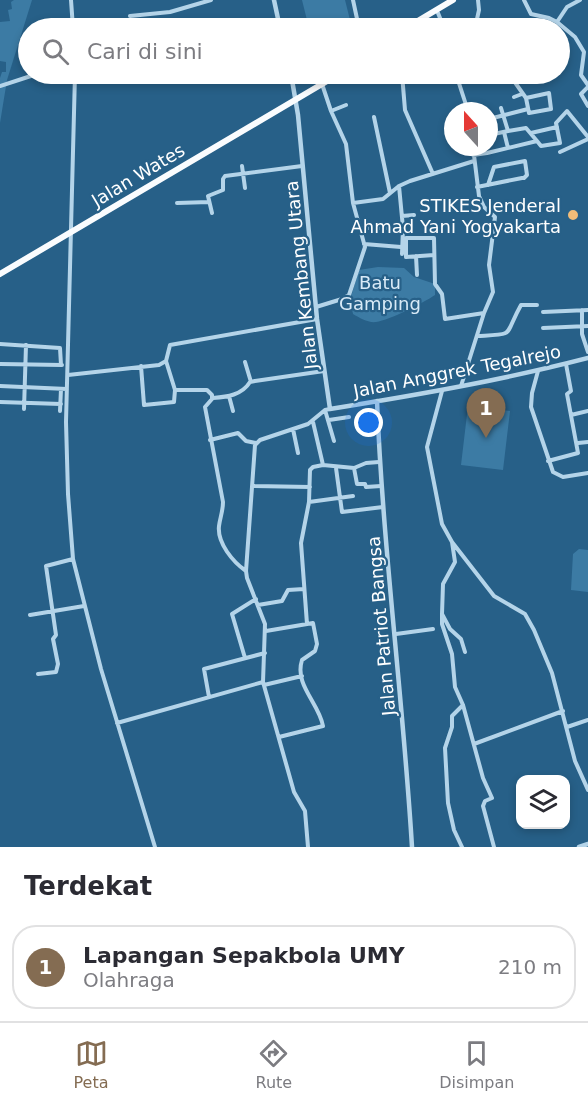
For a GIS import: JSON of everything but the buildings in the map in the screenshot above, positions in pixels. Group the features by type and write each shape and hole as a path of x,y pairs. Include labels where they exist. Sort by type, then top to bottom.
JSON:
{"highway":[{"path":"423,18 453,0"},
{"path":"430,18 460,0"},
{"name":"Jalan Wates","path":"0,274 317,84"},
{"name":"Jalan Wates","path":"294,99 322,84"}],"street":[{"path":"71,0 72,18"},
{"path":"130,16 170,12 211,0"},
{"path":"274,0 278,18"},
{"path":"353,0 357,18"},
{"path":"477,18 478,0"},
{"path":"524,0 529,12 548,18"},
{"path":"560,18 567,7 580,0"},
{"path":"438,13 440,18"},
{"path":"570,33 582,47 585,56 581,75 588,86 581,94 588,106"},
{"path":"0,86 18,80"},
{"path":"75,84 67,476 73,559 117,723 155,847"},
{"name":"Jalan Kembang Utara","path":"292,84 328,410"},
{"path":"316,307 349,295 364,250 353,203 346,144 322,84"},
{"path":"402,84 405,110 434,174"},
{"path":"459,84 465,102"},
{"path":"516,84 526,98 530,114 551,109 548,93 526,98"},
{"path":"514,97 522,94"},
{"path":"331,111 346,105"},
{"path":"560,152 588,138 564,107"},
{"path":"501,108 508,148"},
{"path":"498,117 528,109"},
{"path":"498,133 524,128 541,146 560,143 557,120 567,111"},
{"path":"375,117 390,193"},
{"path":"531,133 557,128"},
{"path":"498,150 537,141"},
{"path":"461,387 484,313 493,292 489,265 495,218 484,207 477,187 473,156"},
{"path":"477,187 488,185 524,178 525,160 494,167 488,185"},
{"path":"353,203 383,199 399,186 474,162"},
{"path":"242,166 245,188"},
{"path":"212,213 209,195 224,189 224,177 302,166"},
{"path":"399,186 403,228 402,254"},
{"path":"177,203 209,202"},
{"path":"402,216 414,215"},
{"path":"359,228 403,228"},
{"path":"434,255 406,257 406,238 434,238 435,284 442,294 445,319 484,313"},
{"path":"364,244 401,247"},
{"path":"416,256 417,275"},
{"path":"477,336 508,333 520,305 537,305"},
{"path":"582,310 583,338 588,352"},
{"path":"543,312 588,310"},
{"path":"141,366 144,405 174,402 175,390 166,361 170,345 317,319"},
{"path":"543,328 588,326"},
{"path":"0,345 60,348 61,365"},
{"path":"24,409 26,345"},
{"name":"Jalan Anggrek Tegalrejo","path":"328,410 442,391 588,358"},
{"path":"68,375 159,365 166,361"},
{"path":"245,362 251,382"},
{"path":"0,364 68,366"},
{"path":"548,461 578,453 578,443 567,394 571,390 566,364"},
{"path":"246,571 228,553 221,537 219,528 223,512 222,502 210,440 206,404 212,399 237,394 247,388 251,382 285,375 324,371"},
{"path":"538,371 531,405 553,472 563,477 588,473"},
{"path":"0,386 68,389"},
{"path":"60,411 61,389"},
{"path":"175,390 209,390 212,399"},
{"path":"442,391 427,447 442,523 452,542 494,596 525,615 552,673 575,761 588,790"},
{"path":"229,396 233,411"},
{"name":"Jalan Patriot Bangsa","path":"377,401 379,462 406,748 412,847"},
{"path":"0,402 61,404"},
{"path":"328,410 334,441"},
{"path":"210,440 238,433 246,441 256,443 313,422 328,410"},
{"path":"571,415 588,411"},
{"path":"329,420 349,417"},
{"path":"313,422 323,465"},
{"path":"293,429 298,453"},
{"path":"578,443 588,442"},
{"path":"256,443 246,571 266,631 264,684 294,792 305,811 308,847"},
{"path":"308,624 301,537 309,502 311,469 323,465 354,468 366,463 379,462"},
{"path":"336,468 342,512 383,507"},
{"path":"354,468 357,484 364,484 366,487 381,486"},
{"path":"253,486 310,488"},
{"path":"309,502 353,496"},
{"path":"452,542 456,562 443,584 442,624 452,654 455,687 463,703 483,778 492,798 485,801 483,806 494,847"},
{"path":"38,674 56,672 58,664 53,639 56,635 46,566 73,559"},
{"path":"258,605 282,601 287,591 304,589"},
{"path":"245,658 232,614 256,599"},
{"path":"30,615 84,606"},
{"path":"442,614 450,628 461,639 465,652"},
{"path":"266,631 313,623 317,646 314,652 302,660 300,668 307,694 320,715 323,726 279,736"},
{"path":"396,634 433,629"},
{"path":"209,697 204,669 265,653"},
{"path":"117,723 209,697 302,676"},
{"path":"462,847 454,830 448,803 445,748 452,727 452,716 463,703"},
{"path":"474,744 563,711"},
{"path":"567,726 588,720"},
{"path":"579,847 588,844"}],"green space":[{"path":"32,0 26,18 18,18 18,45 7,80 0,123 0,78 2,72 6,72 6,62 0,61 0,22 10,21 8,10 12,9 11,2"},
{"path":"302,0 345,0 350,18 306,18"},
{"name":"Batu Gamping","path":"378,267 404,268 414,277 435,284 435,295 382,321 373,322 361,319 353,314 350,300 359,270"},
{"path":"468,406 510,411 503,470 461,465"},
{"path":"579,549 588,550 588,592 571,590 573,554"}],"place":[{"name":"STIKES Jenderal Ahmad Yani Yogyakarta","path":"573,215"},
{"name":"Lapangan Sepakbola UMY","path":"486,438"}]}
